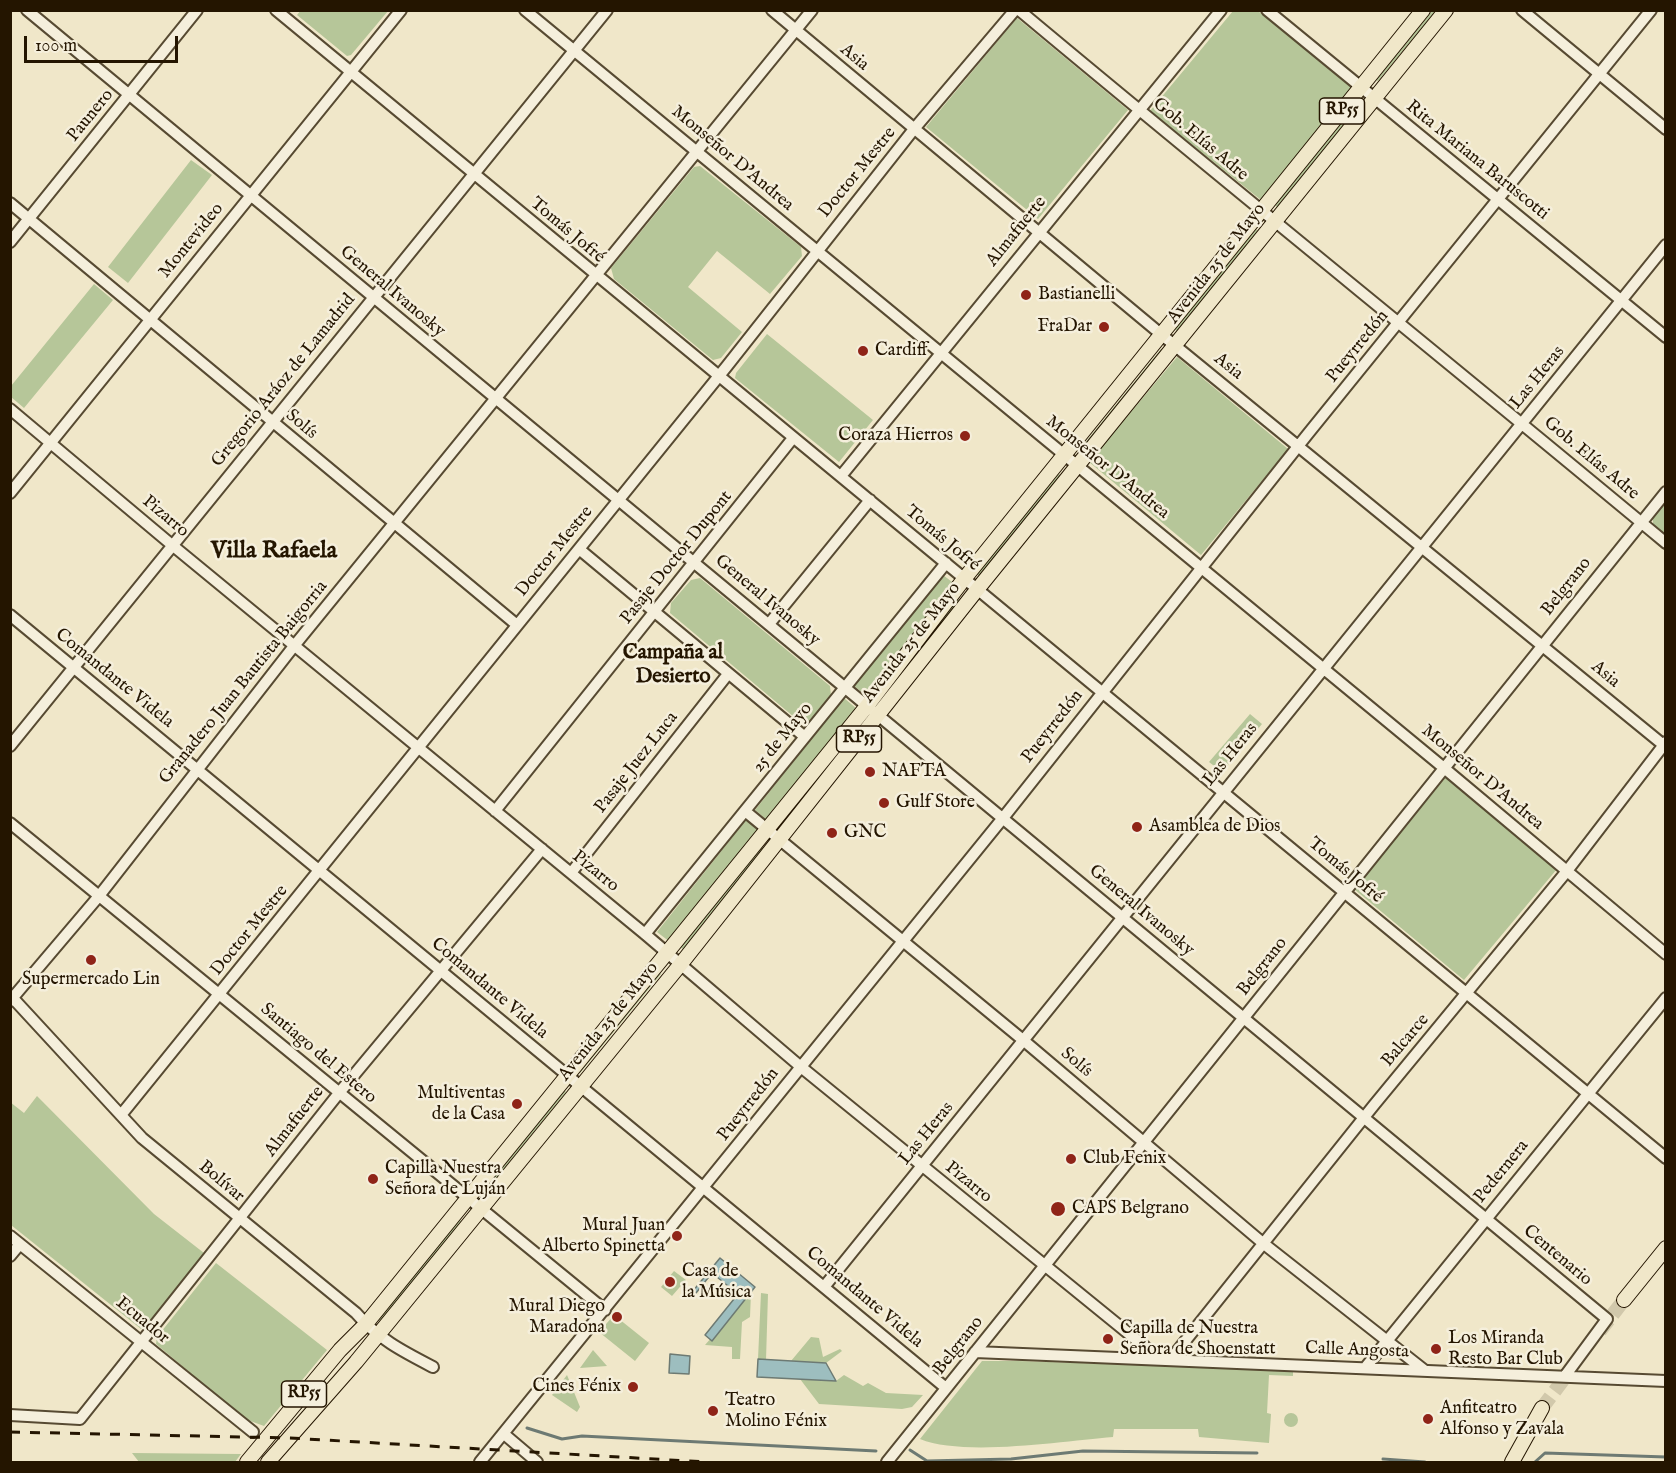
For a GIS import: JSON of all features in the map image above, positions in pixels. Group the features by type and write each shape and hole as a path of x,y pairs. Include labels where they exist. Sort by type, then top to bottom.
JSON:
{"main road":[{"name":"Avenida 25 de Mayo","path":"247,1462 340,1350 365,1324 867,706 964,579 1423,10"},
{"name":"Avenida 25 de Mayo","path":"268,1462 377,1335 680,964 976,591 1446,10"},
{"path":"1624,1300 1665,1248"},
{"path":"1512,1462 1542,1408"}],"street":[{"name":"General Ivanosky","path":"27,10 1486,1218"},
{"name":"Paunero","path":"10,242 197,10"},
{"name":"Tomás Jofré","path":"276,10 595,276 719,375 946,563 976,591 1223,791 1665,1158"},
{"name":"Montevideo","path":"10,493 401,10"},
{"name":"Monseñor D'Andrea","path":"525,10 1444,768 1665,954"},
{"name":"Gregorio Aráoz de Lamadrid","path":"10,746 607,10"},
{"name":"Asia","path":"772,10 1175,346 1665,745"},
{"path":"795,30 812,10"},
{"name":"Gob. Elías Adre","path":"1017,10 1261,213 1523,423 1665,543"},
{"name":"Doctor Mestre","path":"121,1115 619,500 914,129 1017,10"},
{"name":"Almafuerte","path":"841,476 1221,10"},
{"name":"Rita Mariana Baruscotti","path":"1267,10 1665,337"},
{"path":"1522,10 1665,129"},
{"name":"Pueyrredón","path":"480,1462 1003,818 1101,692 1399,322 1500,201 1651,10"},
{"name":"Granadero Juan Bautista Baigorria","path":"12,998 99,896 196,768 294,646 695,150 795,30"},
{"name":"Solís","path":"10,203 151,318 272,422 517,625"},
{"name":"Las Heras","path":"824,1287 1665,245"},
{"name":"Pizarro","path":"10,409 645,934 922,1167 1165,1360"},
{"name":"Pasaje Doctor Dupont","path":"495,811 793,438"},
{"name":"Belgrano","path":"887,1462 1665,492"},
{"path":"769,624 870,500"},
{"path":"579,549 805,736"},
{"name":"25 de Mayo","path":"645,934 946,563"},
{"name":"Comandante Videla","path":"10,615 946,1388"},
{"name":"Pasaje Juez Luca","path":"571,873 728,674"},
{"name":"Balcarce","path":"1165,1360 1264,1244 1364,1117 1567,871 1665,745"},
{"name":"Solís","path":"745,810 1023,1040 1264,1244 1424,1371"},
{"name":"Santiago del Estero","path":"10,823 605,1310"},
{"name":"Almafuerte","path":"10,1415 80,1419 339,1093 542,849"},
{"name":"Bolívar","path":"12,998 142,1138 356,1313 377,1335 393,1347 433,1367"},
{"name":"Pedernera","path":"1365,1368 1665,998"},
{"name":"Centenario","path":"1486,1218 1607,1319 1565,1376"},
{"name":"Ecuador","path":"10,1236 253,1432"},
{"path":"10,1256 20,1244"},
{"name":"Calle Angosta","path":"975,1352 1665,1381"},
{"path":"504,1434 537,1462"}],"green space":[{"path":"301,10 388,11 351,55 347,56 297,15"},
{"path":"1433,10 1436,11 1378,81 1376,80"},
{"path":"1233,11 1258,11 1353,88 1261,200 1150,111"},
{"path":"1017,18 1128,110 1038,219 926,127"},
{"path":"1356,105 1359,107 1277,207 1275,205"},
{"path":"191,160 212,175 128,283 108,267"},
{"path":"700,166 801,247 802,256 770,294 717,251 688,287 742,332 721,358 713,360 614,279 611,268 694,167"},
{"path":"1256,229 1258,231 1177,331 1174,329"},
{"path":"94,284 113,300 24,408 11,397 11,386"},
{"path":"767,334 873,420 839,462 735,378 736,373"},
{"path":"1161,349 1164,351 1082,451 1080,449"},
{"path":"1177,357 1288,449 1201,555 1089,462"},
{"path":"1059,474 1061,476 979,576 977,574"},
{"path":"1665,503 1665,536 1653,526 1653,518"},
{"path":"943,575 956,585 867,696 854,686"},
{"path":"700,578 830,686 831,696 810,722 800,722 670,613 671,603 691,580"},
{"path":"957,598 959,600 881,702 879,700"},
{"path":"844,698 857,709 767,820 755,810"},
{"path":"1250,714 1262,724 1222,772 1209,762"},
{"path":"1446,777 1557,869 1464,980 1354,889"},
{"path":"746,820 759,831 670,942 657,932"},
{"path":"762,847 764,849 683,949 680,947"},
{"path":"659,972 661,974 580,1073 578,1071"},
{"path":"564,1090 566,1092 485,1192 482,1190"},
{"path":"37,1096 154,1214 204,1253 151,1324 141,1329 11,1225 10,1102 24,1113"},
{"path":"460,1220 462,1222 380,1321 378,1319"},
{"path":"216,1263 327,1350 264,1426 245,1419 156,1344 157,1337"},
{"path":"674,1271 686,1280 672,1296 661,1287"},
{"path":"751,1292 750,1317 742,1322 740,1359 732,1359 732,1347 705,1345"},
{"path":"761,1293 768,1294 766,1360 758,1359"},
{"path":"614,1315 649,1343 635,1361 599,1332"},
{"path":"811,1337 819,1338 823,1357 840,1349 842,1351 826,1363 791,1361"},
{"path":"593,1350 607,1366 580,1368"},
{"path":"982,1361 1293,1370 1293,1376 1269,1375 1267,1413 1271,1414 1269,1443 1199,1437 1198,1429 1114,1429 1113,1437 987,1447 962,1447 920,1439"},
{"path":"567,1375 580,1407 577,1412 552,1395"},
{"path":"844,1375 863,1386 868,1383 886,1393 923,1395 912,1407 902,1409 819,1404 800,1379 836,1381"},
{"path":"1288,1413 1294,1413 1298,1420 1294,1427 1288,1427 1284,1423 1284,1417"},
{"path":"132,1453 241,1454 235,1462 139,1462"}],"water":[{"path":"720,1258 755,1287 712,1341 705,1335 738,1294 712,1273 696,1293 693,1291"},
{"path":"670,1354 690,1356 689,1374 669,1373"},
{"path":"758,1359 826,1363 836,1381 757,1377"}],"waterway":[{"path":"527,1428 562,1439 582,1436 876,1451"},
{"path":"910,1450 927,1461 1011,1459 1083,1451 1257,1453"},
{"path":"1535,1462 1545,1453 1666,1457"},
{"path":"1383,1459 1425,1462"}],"tunnel":[{"path":"1600,1331 1624,1300"},
{"path":"1542,1408 1572,1368"}],"railway":[{"path":"10,1432 290,1438 706,1462"}],"place":[{"name":"Bastianelli","path":"1026,295"},
{"name":"FraDar","path":"1104,327"},
{"name":"Cardiff","path":"863,351"},
{"name":"Coraza Hierros","path":"965,436"},
{"name":"NAFTA","path":"870,772"},
{"name":"Gulf Store","path":"884,803"},
{"name":"Asamblea de Dios","path":"1137,827"},
{"name":"GNC","path":"832,833"},
{"name":"Supermercado Lin","path":"91,960"},
{"name":"Multiventas de la Casa","path":"517,1104"},
{"name":"Club Fenix","path":"1071,1159"},
{"name":"Capilla Nuestra Señora de Luján","path":"373,1179"},
{"name":"CAPS Belgrano","path":"1058,1209"},
{"name":"Mural Juan Alberto Spinetta","path":"677,1236"},
{"name":"Casa de la Música","path":"670,1282"},
{"name":"Mural Diego Maradona","path":"617,1317"},
{"name":"Capilla de Nuestra Señora de Shoenstatt","path":"1108,1339"},
{"name":"Los Miranda Resto Bar Club","path":"1436,1349"},
{"name":"Cines Fénix","path":"633,1387"},
{"name":"Teatro Molino Fénix","path":"713,1411"},
{"name":"Anfiteatro Alfonso y Zavala","path":"1428,1419"}],"district":[{"name":"Villa Rafaela","path":"274,552"},
{"name":"Campaña al Desierto","path":"673,666"}]}
